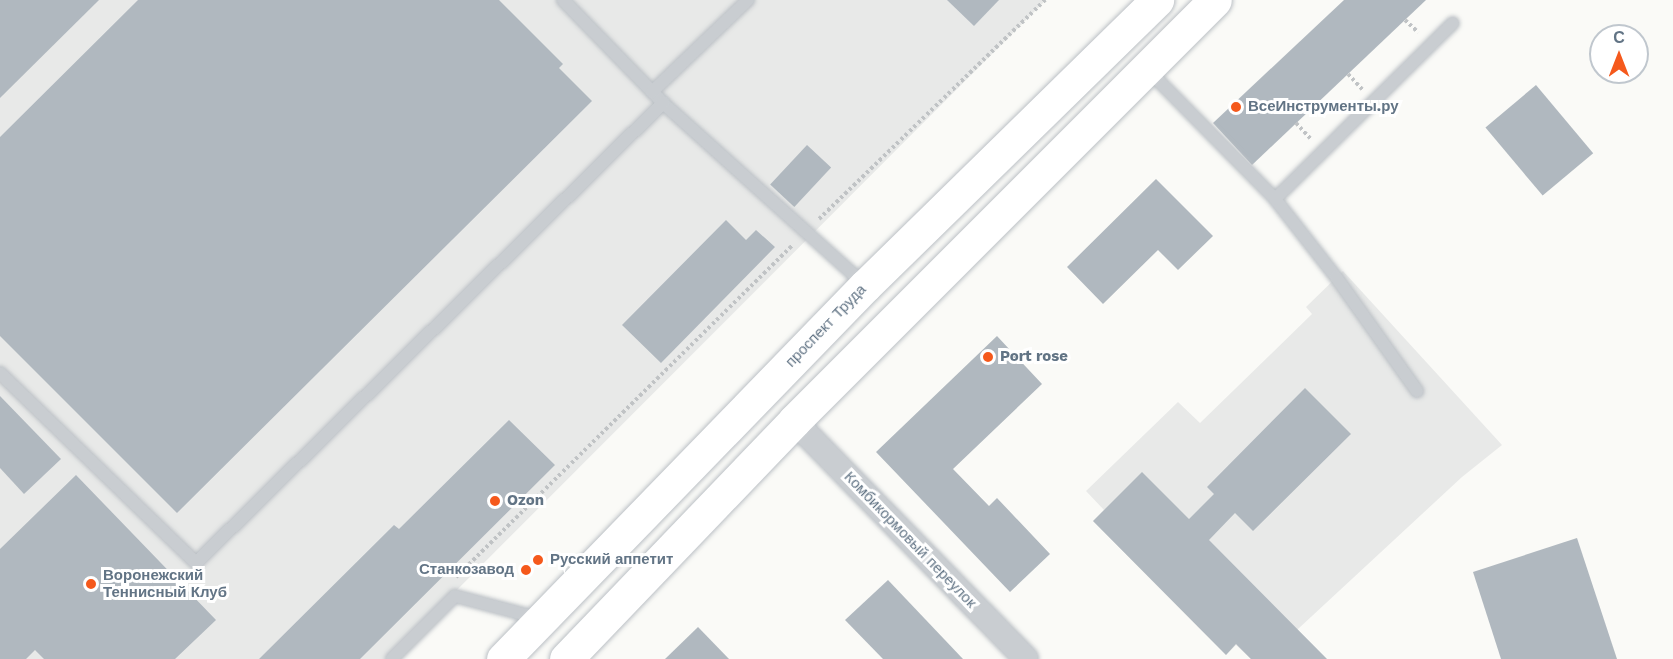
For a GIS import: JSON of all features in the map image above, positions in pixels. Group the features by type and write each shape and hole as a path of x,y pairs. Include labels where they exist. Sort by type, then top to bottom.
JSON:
{"main road":[{"name":"проспект Труда","path":"503,659 865,286 1157,0"},
{"path":"566,659 794,422 1215,0"},
{"path":"765,390 794,422"}],"street":[{"name":"Комбикормовый переулок","path":"794,422 1026,659"}],"lane":[{"path":"563,0 663,103 797,226 807,231 865,286"},
{"path":"652,92 748,0"},
{"path":"1275,200 1453,23"},
{"path":"1147,69 1275,200 1336,277 1417,391"},
{"path":"0,373 196,563 663,103"},
{"path":"392,659 455,596 542,619"}],"path":[{"path":"449,583 1045,0"}],"shaded area":[{"path":"0,0 1046,0 388,659 0,659"},
{"path":"1343,271 1502,445 1462,477 1298,629 1270,659 1251,659 1236,645 1226,655 1093,521 1104,510 1086,491 1178,402 1200,423 1312,314 1306,307"}],"building":[{"path":"0,0 99,0 0,98"},
{"path":"138,0 499,0 563,64 559,68 592,101 177,513 0,336 0,137"},
{"path":"947,0 999,0 974,26"},
{"path":"1344,0 1426,0 1252,165 1213,123"},
{"path":"1536,85 1593,153 1543,196 1485,127"},
{"path":"807,145 831,168 794,207 770,184"},
{"path":"1156,179 1213,236 1178,270 1158,250 1103,304 1067,267"},
{"path":"726,220 746,240 756,230 775,247 661,363 622,325"},
{"path":"997,336 1042,384 953,469 989,506 997,498 1050,554 1010,592 876,452"},
{"path":"1305,388 1351,434 1253,531 1235,513 1209,540 1327,659 1251,659 1236,644 1226,655 1093,521 1142,472 1189,519 1214,494 1207,487"},
{"path":"0,396 61,459 24,494 0,468"},
{"path":"509,420 555,465 360,659 259,659 394,525 399,529"},
{"name":"Воронежский Теннисный Клуб","path":"76,475 216,620 175,659 44,659 35,650 26,659 0,659 0,549"},
{"path":"1577,538 1617,659 1501,659 1473,572"},
{"path":"888,580 963,659 883,659 845,620"},
{"path":"698,627 729,659 665,659"}],"place":[{"name":"ВсеИнструменты.ру","path":"1236,107"},
{"name":"Port rose","path":"988,357"},
{"name":"Ozon","path":"495,501"},
{"name":"Русский аппетит","path":"538,560"},
{"name":"Станкозавод","path":"526,570"},
{"name":"Воронежский Теннисный Клуб","path":"91,584"}]}
